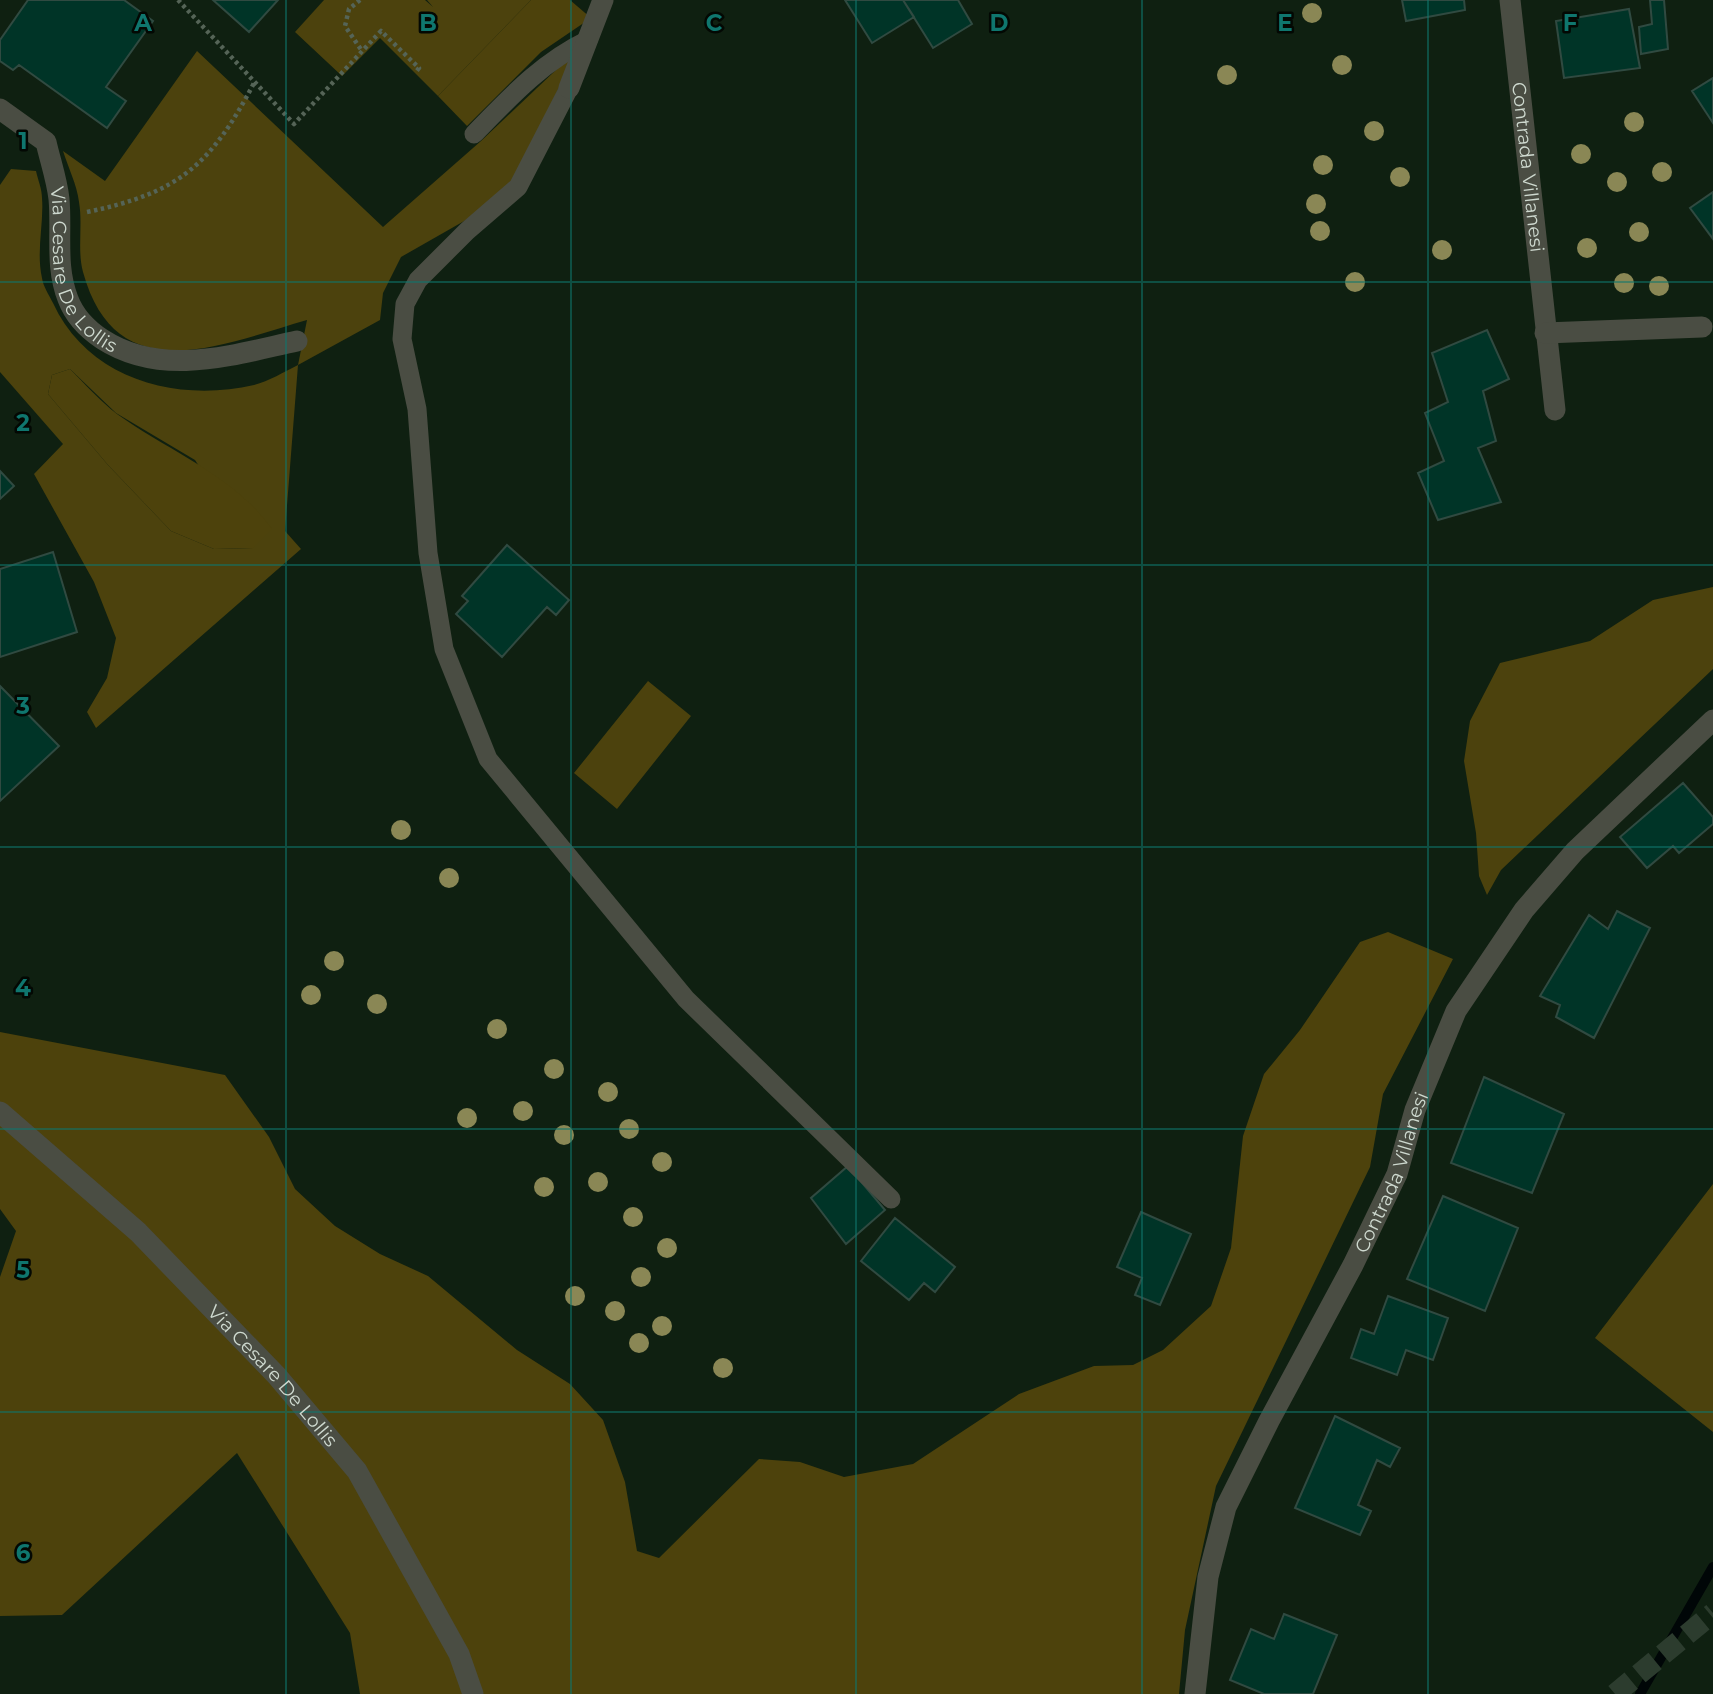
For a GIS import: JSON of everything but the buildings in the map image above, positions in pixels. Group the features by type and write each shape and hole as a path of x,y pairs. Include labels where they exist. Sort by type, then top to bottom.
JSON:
{"street":[{"path":"569,88 603,0"},
{"name":"Contrada Villanesi","path":"1510,0 1555,410"},
{"name":"Via Cesare De Lollis","path":"0,109 46,142 59,197 59,257 68,299 90,331 116,348 140,358 172,361 196,360 297,341"},
{"path":"1545,334 1702,327"},
{"name":"Contrada Villanesi","path":"1195,1694 1208,1577 1226,1507 1347,1277 1396,1174 1415,1110 1456,1010 1524,910 1575,851 1713,720"},
{"name":"Via Cesare De Lollis","path":"0,1112 138,1232 276,1376 358,1471 459,1654 473,1694"}],"lane":[{"path":"474,134 528,79 563,52 588,40"},
{"path":"569,88 518,187 467,231 418,280 405,304 402,339 417,409 428,553 444,649 488,759 686,999 891,1199"}],"path":[{"path":"178,0 293,124 381,31 419,68"},
{"path":"360,0 349,9 345,26 362,51"},
{"path":"59,218 119,206 173,184 204,161 232,126 254,83"}],"shaded area":[{"path":"324,0 425,0 433,7 427,0 531,0 438,96 380,38 342,76 295,32"},
{"path":"531,0 570,0 591,18 541,52 467,126 438,96"},
{"path":"197,51 383,227 481,141 576,51 513,185 487,208 401,257 383,293 380,320 298,365 307,320 240,340 175,350 145,347 120,334 99,310 83,272 78,196 63,151 105,181"},
{"path":"11,169 36,171 42,195 40,268 44,284 68,329 88,350 111,367 137,379 165,387 224,390 254,385 298,365 285,531 301,549 96,728 87,712 107,678 116,638 94,582 34,474 63,444 0,372 0,185","holes":["70,369 116,413 195,460 253,548 214,549 171,531 108,465 48,394 52,375"]},
{"path":"70,369 117,414 220,479 239,494 272,529 253,548 214,549 171,531 108,465 48,394 52,375"},
{"path":"1713,587 1713,669 1501,870 1487,895 1479,876 1476,833 1464,761 1470,721 1500,663 1590,641 1653,600"},
{"path":"648,681 691,716 617,809 574,773"},
{"path":"1388,932 1453,959 1383,1094 1370,1167 1216,1486 1185,1630 1179,1694 360,1694 350,1633 237,1453 62,1615 0,1616 0,1277 16,1231 0,1209 0,1032 225,1075 269,1137 295,1189 335,1226 380,1254 428,1276 517,1350 570,1384 603,1420 625,1482 637,1551 659,1558 759,1459 800,1462 844,1477 913,1464 1019,1394 1094,1366 1133,1365 1163,1350 1211,1306 1231,1248 1243,1136 1264,1074 1300,1030 1360,942"},
{"path":"1713,1184 1713,1432 1595,1338"}],"waterway":[{"path":"1640,1694 1713,1567"}],"tunnel":[{"path":"1615,1694 1713,1613"}]}
